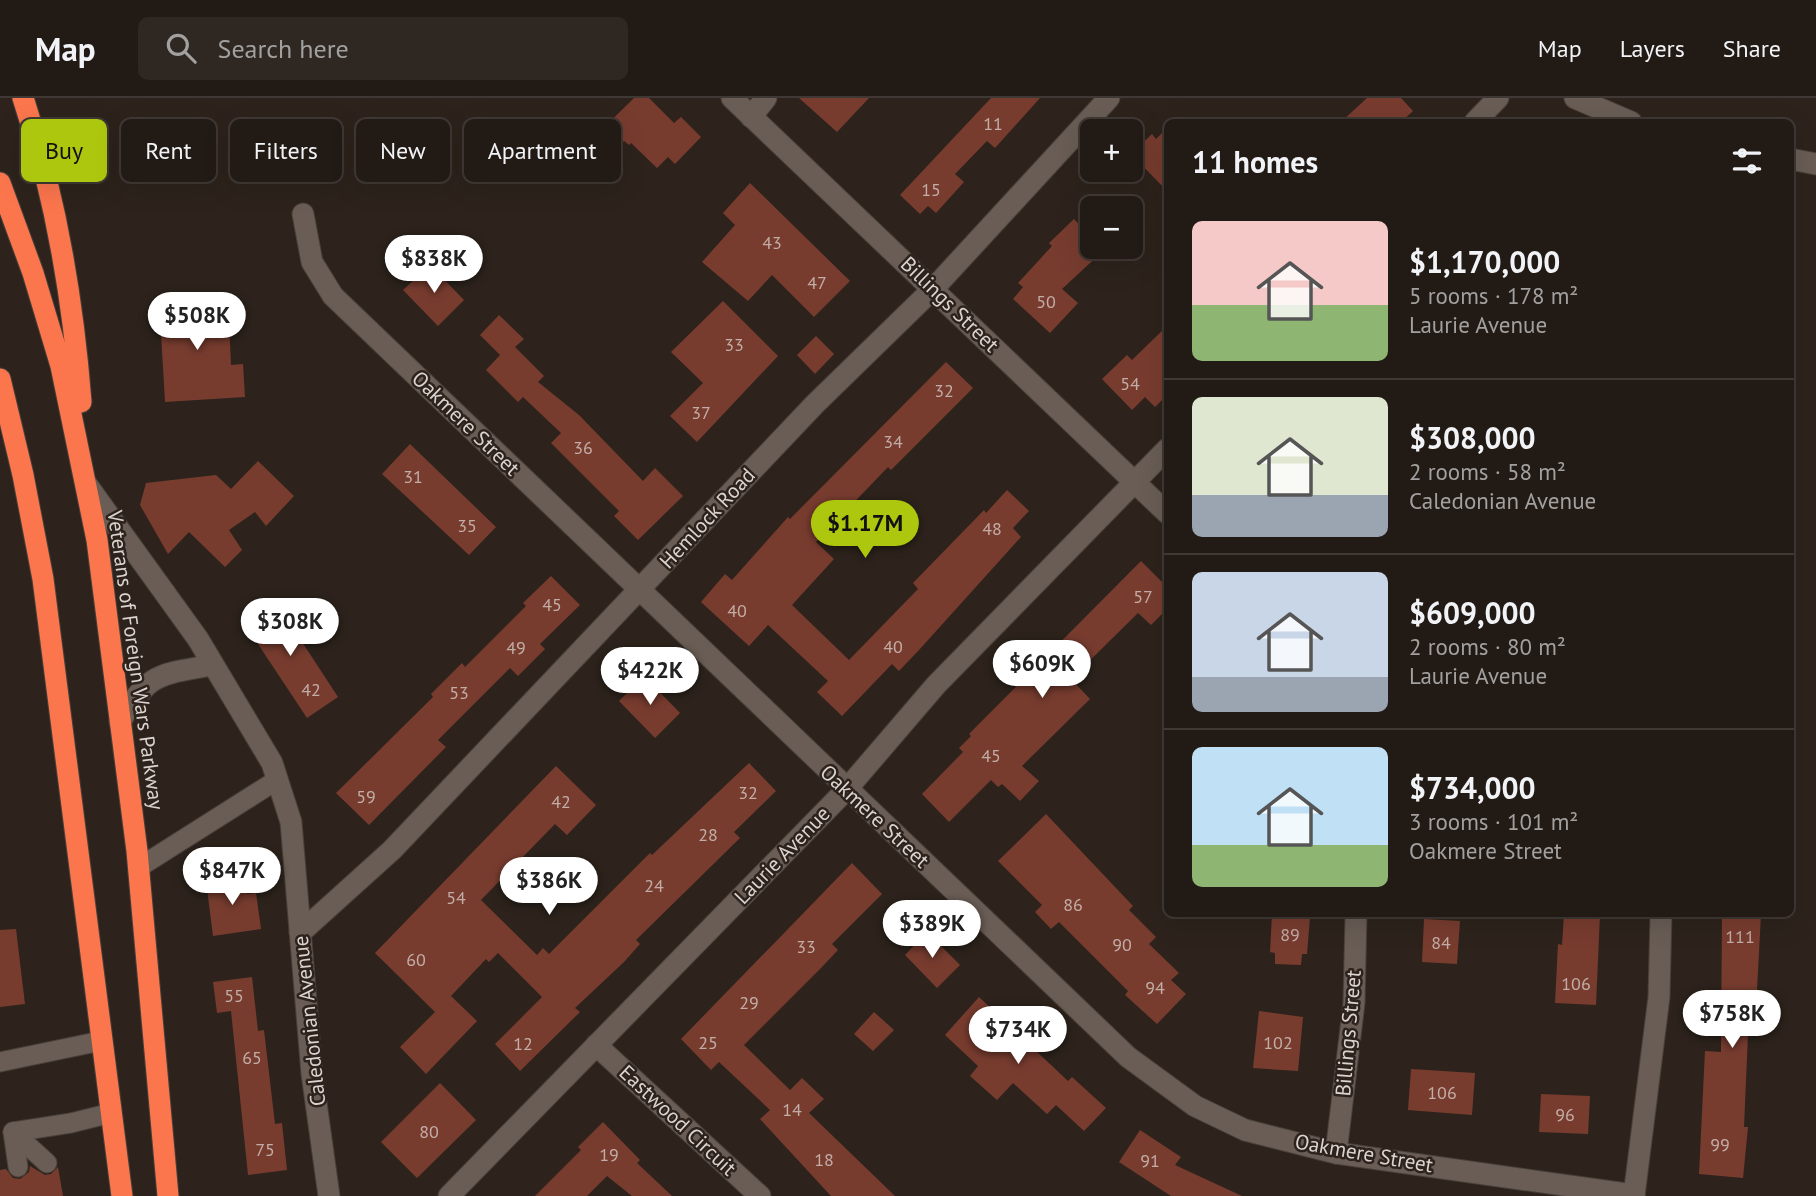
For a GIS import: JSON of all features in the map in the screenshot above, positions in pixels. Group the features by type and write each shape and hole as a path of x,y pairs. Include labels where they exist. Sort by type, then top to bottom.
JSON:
{"highway":[{"path":"23,98 52,200 68,282 87,485"},
{"name":"Veterans of Foreign Wars Parkway","path":"0,183 43,303 72,410 97,540 138,868 168,1196"},
{"path":"0,379 23,475 43,579 122,1196"}],"street":[{"name":"Billings Street","path":"732,98 1164,510"},
{"path":"751,117 766,98"},
{"name":"Hemlock Road","path":"300,933 392,850 815,404 934,288 1110,98"},
{"path":"1478,119 1498,98"},
{"path":"1575,98 1624,119"},
{"path":"1794,160 1816,164"},
{"name":"Oakmere Street","path":"303,214 312,262 333,296 846,790 1139,1065 1195,1106 1245,1129 1336,1153 1634,1195"},
{"name":"Laurie Avenue","path":"449,1196 846,790 936,685 1164,452"},
{"name":"Caledonian Avenue","path":"87,485 198,639 272,763 291,822 312,1074 329,1196"},
{"path":"121,722 139,690 163,674 212,665"},
{"name":"Billings Street","path":"1336,1153 1354,1003 1356,917"},
{"path":"1634,1195 1659,997 1661,917"},
{"name":"Eastwood Circuit","path":"596,1045 760,1196"}],"lane":[{"path":"138,868 277,780"},
{"path":"0,1062 102,1041"},
{"path":"0,1155 13,1132 111,1113"},
{"path":"13,1132 47,1163"},
{"path":"13,1132 18,1167"}],"building":[{"path":"634,98 649,98 674,123 681,117 701,137 675,164 668,157 657,168 631,143 629,145 624,141 621,144 621,119 613,119"},
{"path":"799,98 869,98 837,132"},
{"path":"991,98 1040,98 995,148 987,141 955,174 964,182 936,213 928,206 920,214 900,195"},
{"path":"1367,98 1401,98 1413,111 1404,119 1344,119"},
{"path":"1164,131 1164,188 1143,166 1143,143 1152,134 1156,139"},
{"path":"750,183 850,281 814,317 772,275 748,301 702,262 735,225 723,213"},
{"path":"1074,219 1080,225 1080,259 1094,259 1062,289 1078,303 1050,333 1013,299 1023,287 1018,283 1052,246 1049,243"},
{"path":"430,265 464,300 438,326 403,290"},
{"path":"205,296 229,319 231,365 243,364 245,397 165,402 159,299"},
{"path":"723,301 778,356 697,442 670,416 703,383 671,352"},
{"path":"499,315 524,339 515,347 544,376 538,382 579,415 643,481 655,468 683,496 638,540 614,516 619,511 551,443 561,433 523,397 518,402 486,370 500,355 480,335"},
{"path":"1164,329 1164,398 1155,407 1145,397 1132,410 1102,379 1127,355 1132,360"},
{"path":"816,336 834,354 815,374 797,355"},
{"path":"946,362 973,388 891,470 888,467 816,542 834,559 792,605 849,660 918,589 913,583 1007,490 1029,511 1013,528 1021,537 919,650 899,671 892,664 842,716 817,692 828,681 768,625 749,646 701,602 725,574 732,580 788,517 790,519"},
{"path":"410,444 496,527 469,555 382,474"},
{"path":"258,461 294,496 266,526 255,512 229,530 242,550 225,567 189,532 168,554 140,505 146,483 216,475 231,489"},
{"path":"1141,561 1164,584 1164,612 1151,625 1138,613 1071,679 1090,699 1022,766 1039,781 1020,801 1002,784 998,787 991,780 949,822 922,794 963,752 959,748 971,736 969,734"},
{"path":"551,576 580,605 540,644 545,649 518,676 510,668 438,740 446,747 369,825 336,793 433,697 431,694 462,663 465,667 526,606 523,603"},
{"path":"274,599 338,697 307,718 242,620"},
{"path":"644,676 680,713 655,738 619,701"},
{"path":"749,763 776,791 734,832 740,838 636,940 640,944 624,962 575,1008 580,1012 520,1071 495,1044 542,997 498,953 489,962 486,959 451,996 477,1021 426,1074 400,1047 435,1012 375,953 556,766 596,805 567,835 555,824 481,900 537,955 543,948 549,954 650,853 652,855"},
{"path":"1046,814 1133,906 1129,910 1156,937 1149,944 1179,973 1171,980 1186,994 1157,1024 1125,995 1128,991 1059,922 1051,929 1035,912 1042,905 998,861"},
{"path":"852,863 882,894 832,944 838,950 744,1045 790,1090 802,1078 824,1099 809,1113 895,1196 831,1196 760,1119 770,1110 719,1062 711,1070 681,1039"},
{"path":"244,876 247,894 256,893 261,929 213,936 206,881"},
{"path":"1272,917 1310,917 1307,954 1302,954 1301,965 1275,964 1275,953 1270,952"},
{"path":"1564,917 1600,917 1596,1005 1555,1003 1558,944 1562,945"},
{"path":"1722,917 1761,917 1757,990 1761,991 1760,1035 1748,1034 1744,1127 1748,1127 1743,1178 1699,1174 1705,1051 1721,1052"},
{"path":"1424,919 1460,921 1457,964 1422,962"},
{"path":"16,929 25,1004 0,1007 0,930"},
{"path":"927,932 960,965 937,988 905,955"},
{"path":"252,977 258,1031 264,1030 275,1124 282,1123 287,1170 248,1175 231,1011 217,1013 213,982"},
{"path":"979,997 1068,1081 1072,1077 1106,1108 1084,1131 1056,1105 1047,1114 1013,1083 997,1100 970,1076 978,1066 945,1035"},
{"path":"1259,1011 1303,1017 1298,1071 1253,1068"},
{"path":"874,1012 894,1030 873,1051 854,1034"},
{"path":"1411,1069 1475,1073 1472,1115 1408,1110"},
{"path":"440,1083 476,1120 417,1178 381,1142"},
{"path":"1541,1094 1590,1096 1588,1134 1539,1132"},
{"path":"603,1122 640,1160 637,1163 672,1196 632,1196 607,1176 587,1196 535,1196 581,1150 578,1147"},
{"path":"1140,1130 1181,1157 1175,1165 1242,1196 1171,1196 1119,1162"},
{"path":"30,1166 45,1175 51,1174 58,1167 63,1196 0,1196 0,1170 6,1169 13,1178 20,1179 29,1172"}]}
